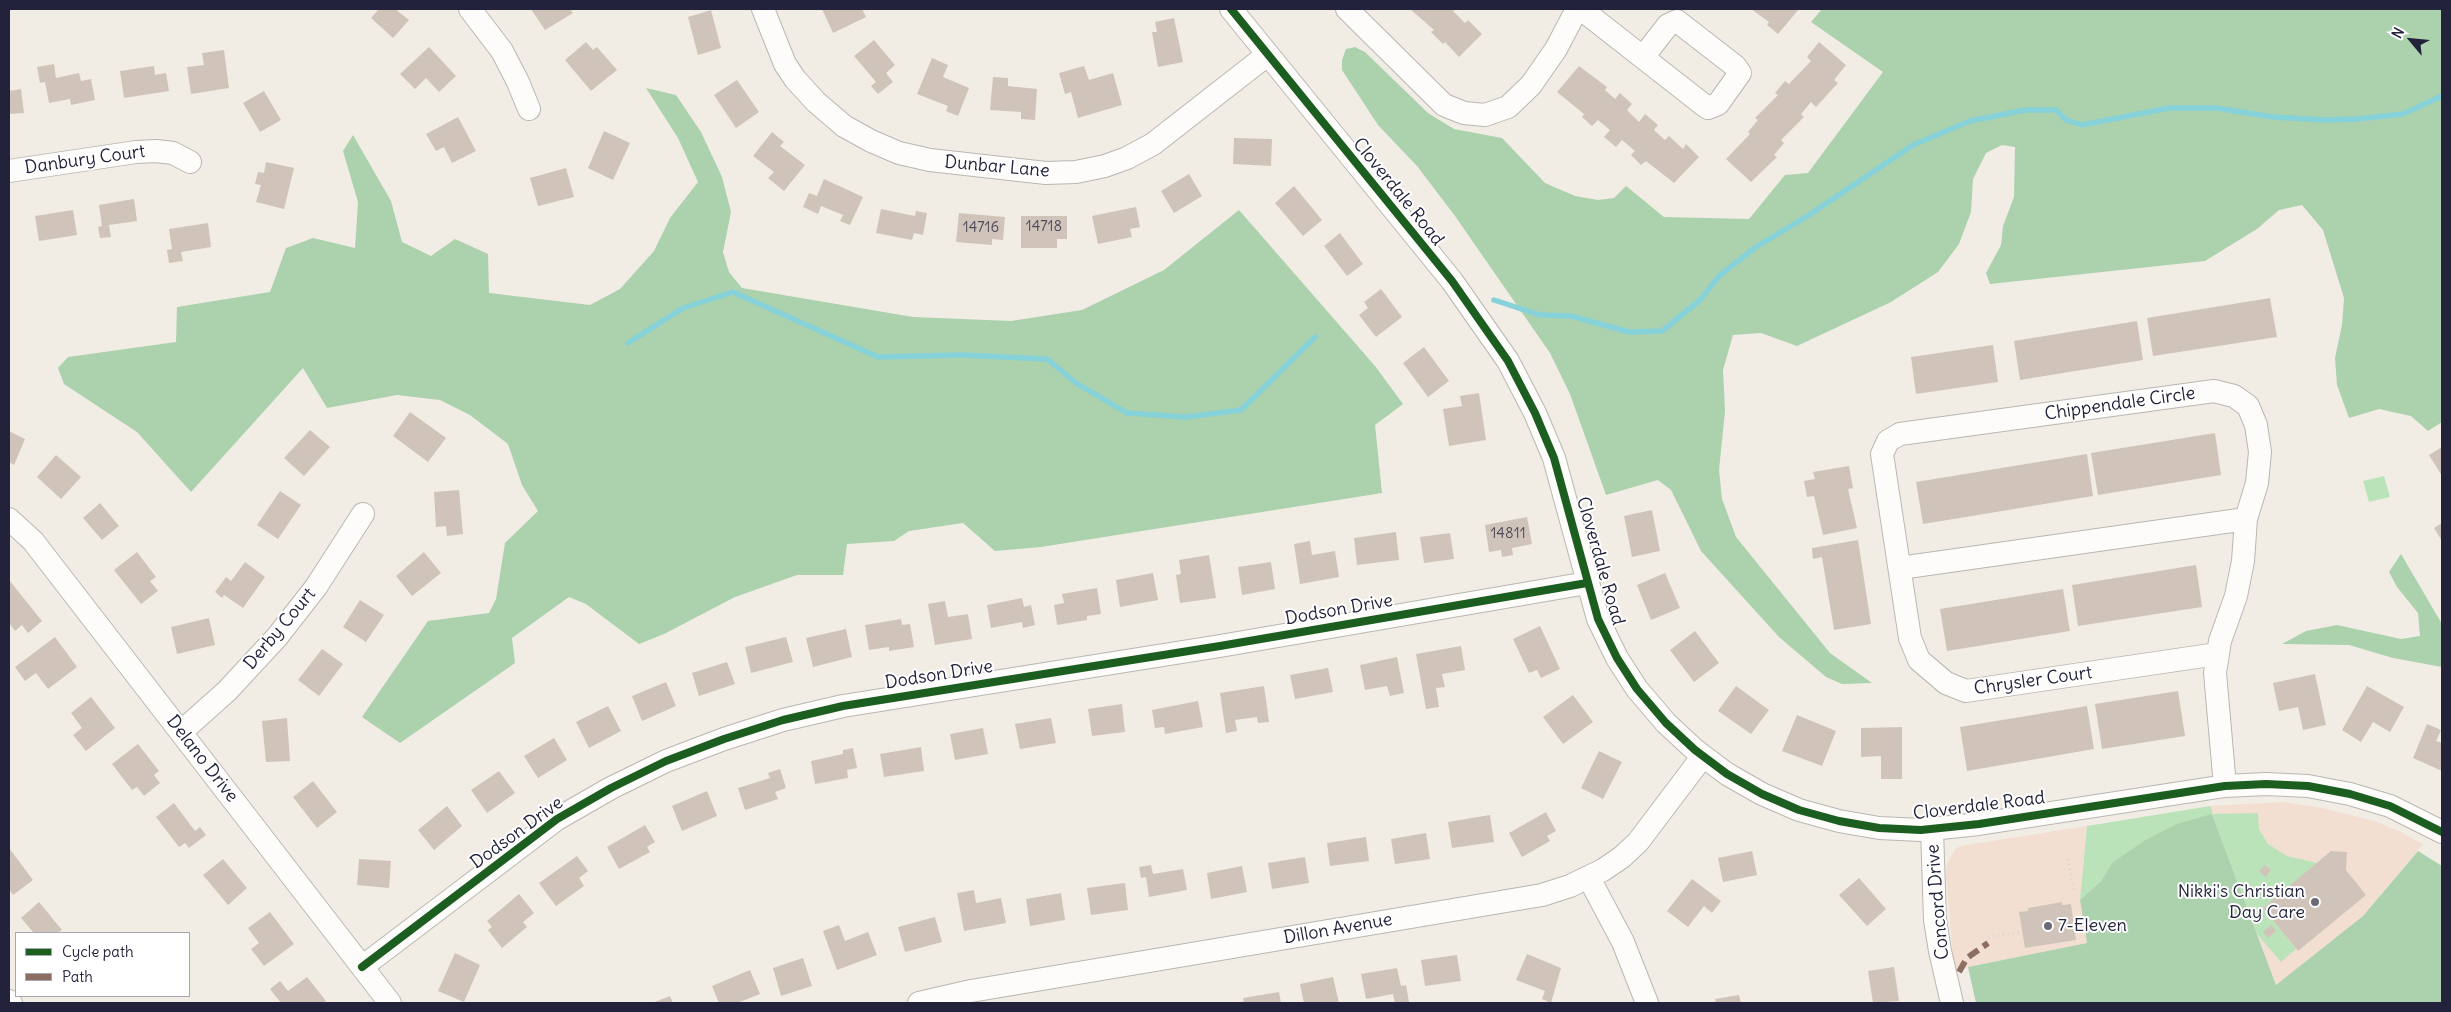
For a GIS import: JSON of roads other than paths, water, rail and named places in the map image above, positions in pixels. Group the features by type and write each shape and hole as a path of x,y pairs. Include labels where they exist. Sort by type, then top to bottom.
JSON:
{"street":[{"path":"470,9 502,51 529,109"},
{"name":"Dunbar Lane","path":"763,9 785,64 816,102 844,126 871,141 900,153 930,160 1046,173 1076,172 1105,166 1127,158 1153,144 1267,55"},
{"name":"Cloverdale Road","path":"1231,9 1452,281 1508,361 1535,413 1554,458 1598,619 1617,658 1637,689 1666,723 1703,756 1727,774 1762,794 1799,810 1839,821 1879,828 1932,829 1979,824 2224,786 2266,784 2308,786 2350,794 2390,806 2442,832"},
{"path":"1347,9 1444,105 1464,113 1485,115 1508,107 1531,85 1548,61 1579,9 1643,58"},
{"name":"Danbury Court","path":"9,171 143,151 173,154 190,162"},
{"name":"Chippendale Circle","path":"1882,454 1888,441 1900,434 2214,391 2234,396 2248,406 2256,425 2260,452 2257,482 2246,519 2243,561 2236,596 2217,654 2216,681 2224,786"},
{"name":"Chrysler Court","path":"1882,454 1910,638 1919,660 1946,683 1966,691 2217,654"},
{"name":"Derby Court","path":"181,732 226,691 277,637 316,587 363,514"},
{"name":"Delano Drive","path":"9,519 33,541 390,1003"},
{"path":"1900,568 2246,519"},
{"name":"Dodson Drive","path":"362,966 557,819 610,788 666,761 724,739 783,720 853,705 1220,646 1587,583"},
{"name":"Dillon Avenue","path":"919,1003 980,990 1542,894 1589,878 1622,857 1638,842 1703,756"},
{"name":"Concord Drive","path":"1932,829 1935,920 1952,1003"},
{"path":"1589,878 1623,942 1647,1003"}],"waterway":[{"path":"1494,300 1540,315 1571,316 1629,332 1662,331 1700,300 1719,276 1756,247 1809,215 1913,145 1970,121 2025,110 2056,110 2066,120 2082,125 2169,108 2216,108 2273,117 2324,120 2358,119 2403,114 2442,96"},
{"path":"628,343 683,308 733,292 878,357 961,355 1047,359 1076,383 1127,413 1186,417 1241,410 1315,337"}],"place":[{"name":"Nikki's Christian Day Care","path":"2315,902"},
{"name":"7-Eleven","path":"2048,926"}]}
